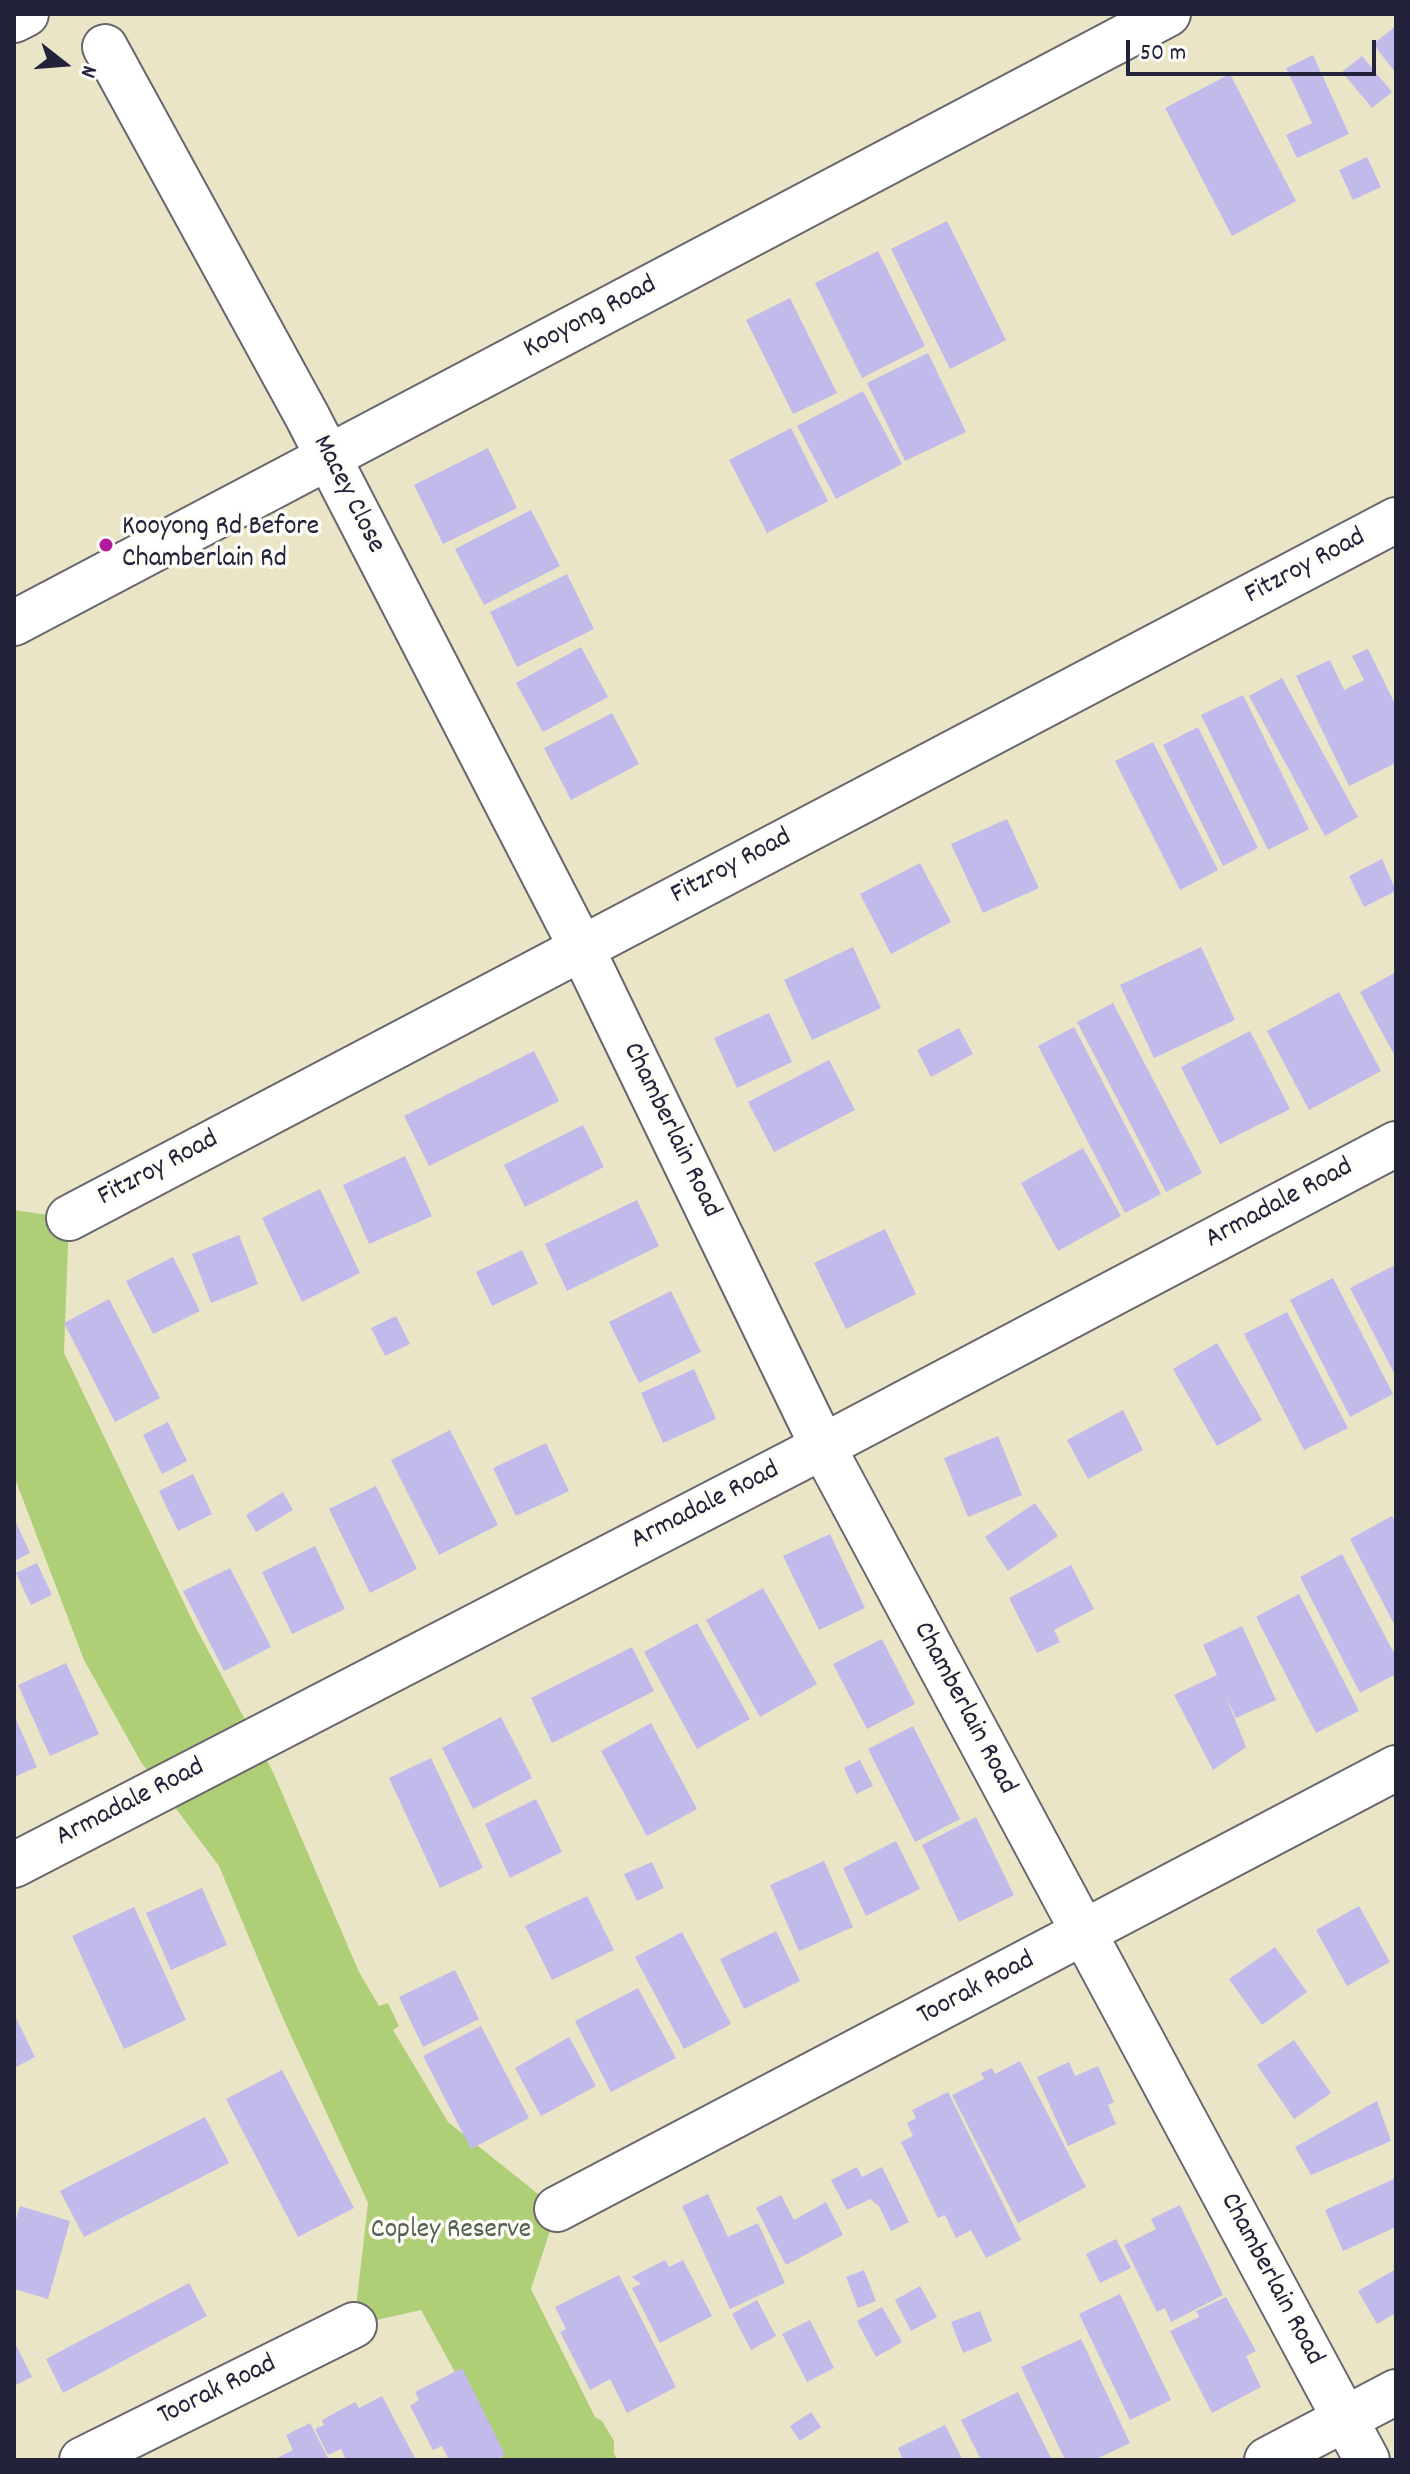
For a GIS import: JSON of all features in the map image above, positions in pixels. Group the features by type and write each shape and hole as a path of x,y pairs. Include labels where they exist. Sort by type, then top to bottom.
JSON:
{"street":[{"path":"14,20 26,14"},
{"name":"Kooyong Road","path":"14,623 1168,14"},
{"name":"Macey Close","path":"105,47 328,458 581,947"},
{"name":"Fitzroy Road","path":"69,1218 1396,520"},
{"name":"Chamberlain Road","path":"581,947 823,1447 1367,2460"},
{"name":"Armadale Road","path":"14,1865 823,1447 1396,1144"},
{"name":"Toorak Road","path":"557,2209 1396,1768"},
{"name":"Toorak Road","path":"82,2460 354,2325"},
{"path":"1267,2460 1396,2392"}],"green space":[{"name":"Copley Reserve","path":"14,1210 69,1218 64,1353 195,1626 273,1772 359,1972 379,2006 388,2003 399,2026 393,2030 448,2122 557,2209 531,2289 595,2417 602,2421 614,2441 617,2460 503,2460 421,2310 354,2325 368,2203 282,2016 219,1866 141,1762 84,1660 14,1476"}],"building":[{"path":"1396,26 1396,73 1373,44"},
{"path":"1313,55 1349,134 1297,158 1286,135 1312,123 1286,68"},
{"path":"1362,56 1392,92 1372,108 1342,72"},
{"path":"1230,74 1296,201 1232,236 1165,108"},
{"path":"1367,157 1381,187 1353,200 1339,170"},
{"path":"947,221 1006,340 950,369 891,249"},
{"path":"878,251 925,346 862,378 815,283"},
{"path":"790,298 837,393 793,414 746,320"},
{"path":"928,353 966,432 905,461 867,383"},
{"path":"863,391 902,464 836,499 797,426"},
{"path":"791,428 828,501 767,533 729,460"},
{"path":"488,448 517,508 443,544 414,485"},
{"path":"531,510 560,566 484,605 455,549"},
{"path":"567,574 594,629 517,667 490,612"},
{"path":"581,647 608,697 543,732 516,683"},
{"path":"1368,649 1396,706 1396,763 1349,786 1296,676 1330,660 1344,690 1364,680 1352,656"},
{"path":"1282,678 1358,817 1325,836 1249,696"},
{"path":"1243,695 1309,829 1268,850 1201,715"},
{"path":"612,713 639,764 571,800 544,748"},
{"path":"1198,727 1258,848 1223,866 1163,745"},
{"path":"1153,742 1218,870 1180,890 1115,761"},
{"path":"1007,819 1039,888 983,913 951,844"},
{"path":"1382,859 1396,891 1364,907 1349,876"},
{"path":"920,863 951,922 891,954 860,894"},
{"path":"853,947 881,1008 812,1040 784,980"},
{"path":"1201,947 1235,1020 1154,1058 1120,985"},
{"path":"1396,972 1396,1058 1360,992"},
{"path":"1339,992 1381,1071 1309,1110 1267,1031"},
{"path":"1113,1003 1202,1173 1166,1192 1077,1022"},
{"path":"769,1013 792,1062 737,1088 714,1038"},
{"path":"1074,1027 1161,1194 1125,1213 1038,1046"},
{"path":"959,1028 973,1054 931,1077 917,1050"},
{"path":"1250,1031 1290,1109 1220,1144 1181,1067"},
{"path":"534,1051 559,1101 429,1166 404,1116"},
{"path":"829,1060 855,1110 774,1152 748,1102"},
{"path":"583,1125 604,1167 525,1207 504,1165"},
{"path":"1083,1148 1121,1216 1058,1251 1021,1183"},
{"path":"405,1156 432,1216 369,1244 343,1185"},
{"path":"320,1189 360,1273 302,1302 262,1218"},
{"path":"637,1200 659,1246 567,1291 545,1244"},
{"path":"885,1229 916,1294 846,1329 814,1263"},
{"path":"239,1235 258,1284 211,1303 192,1254"},
{"path":"522,1250 538,1284 492,1306 476,1272"},
{"path":"173,1257 200,1311 153,1334 126,1281"},
{"path":"1393,1266 1396,1271 1396,1377 1350,1288"},
{"path":"1333,1278 1393,1394 1350,1417 1290,1300"},
{"path":"671,1291 701,1352 639,1383 609,1322"},
{"path":"109,1299 160,1398 115,1422 64,1323"},
{"path":"1287,1312 1348,1428 1304,1450 1244,1334"},
{"path":"396,1316 410,1344 385,1356 371,1328"},
{"path":"1217,1343 1262,1420 1217,1446 1173,1369"},
{"path":"694,1369 716,1419 663,1443 641,1393"},
{"path":"1123,1410 1143,1450 1088,1479 1067,1440"},
{"path":"168,1422 187,1461 162,1474 143,1435"},
{"path":"450,1430 498,1525 439,1555 391,1460"},
{"path":"998,1436 1022,1495 968,1517 944,1458"},
{"path":"546,1443 569,1491 516,1516 493,1468"},
{"path":"193,1474 212,1514 178,1531 159,1491"},
{"path":"376,1486 417,1569 370,1593 329,1509"},
{"path":"283,1492 293,1510 256,1532 246,1515"},
{"path":"1035,1503 1058,1536 1008,1571 985,1537"},
{"path":"1392,1516 1396,1524 1396,1628 1350,1539"},
{"path":"14,1518 30,1553 14,1561"},
{"path":"830,1534 865,1608 819,1630 783,1556"},
{"path":"315,1546 345,1609 292,1634 262,1572"},
{"path":"1342,1554 1396,1657 1396,1674 1360,1693 1300,1577"},
{"path":"37,1563 52,1595 31,1605 16,1573"},
{"path":"1071,1565 1094,1609 1054,1630 1060,1642 1037,1653 1009,1598"},
{"path":"230,1568 271,1647 224,1671 183,1591"},
{"path":"763,1588 817,1684 760,1717 706,1620"},
{"path":"1299,1594 1359,1711 1316,1733 1256,1617"},
{"path":"697,1623 750,1719 697,1749 644,1652"},
{"path":"1242,1626 1276,1700 1236,1718 1226,1697 1246,1747 1213,1770 1174,1695 1217,1675 1203,1645"},
{"path":"882,1639 915,1704 867,1729 833,1664"},
{"path":"632,1647 654,1691 552,1743 531,1698"},
{"path":"66,1663 99,1734 50,1756 18,1685"},
{"path":"14,1715 37,1767 14,1777"},
{"path":"501,1717 532,1778 473,1809 442,1748"},
{"path":"651,1723 697,1809 647,1836 601,1751"},
{"path":"913,1726 960,1819 915,1842 868,1749"},
{"path":"431,1758 483,1868 440,1888 389,1778"},
{"path":"860,1760 873,1786 856,1794 844,1768"},
{"path":"536,1799 562,1852 510,1878 485,1824"},
{"path":"976,1817 1014,1895 959,1922 922,1845"},
{"path":"896,1841 920,1889 866,1916 843,1868"},
{"path":"824,1861 853,1927 799,1951 770,1885"},
{"path":"652,1862 664,1888 637,1901 624,1874"},
{"path":"202,1888 227,1945 171,1970 146,1913"},
{"path":"587,1896 614,1950 552,1980 525,1926"},
{"path":"1359,1906 1390,1962 1347,1986 1316,1930"},
{"path":"134,1907 186,2020 124,2049 72,1936"},
{"path":"776,1931 800,1981 744,2009 720,1959"},
{"path":"682,1932 731,2024 684,2049 635,1957"},
{"path":"1275,1947 1307,1992 1262,2025 1229,1979"},
{"path":"455,1970 479,2019 423,2047 399,1997"},
{"path":"638,1988 676,2058 611,2092 575,2021"},
{"path":"14,2014 35,2057 14,2068"},
{"path":"481,2026 529,2118 471,2149 423,2056"},
{"path":"569,2037 596,2086 541,2116 515,2068"},
{"path":"1294,2040 1331,2093 1294,2119 1257,2065"},
{"path":"1020,2061 1086,2187 1018,2223 952,2095 984,2079 981,2073 992,2068 995,2074"},
{"path":"1069,2062 1075,2076 1098,2066 1114,2102 1108,2105 1116,2124 1068,2146 1037,2077"},
{"path":"282,2070 354,2208 298,2237 226,2099"},
{"path":"948,2092 1021,2240 986,2258 971,2230 956,2238 945,2215 938,2218 901,2142 913,2136 907,2123 916,2118 912,2110"},
{"path":"1377,2101 1391,2141 1311,2175 1295,2147"},
{"path":"205,2117 229,2163 84,2237 60,2191"},
{"path":"857,2167 862,2177 882,2167 909,2222 891,2231 879,2206 870,2199 847,2210 831,2180"},
{"path":"1396,2178 1396,2227 1343,2251 1325,2210"},
{"path":"708,2194 728,2237 758,2223 785,2283 730,2309 682,2206"},
{"path":"781,2195 794,2220 826,2202 843,2235 786,2265 756,2208"},
{"path":"1180,2205 1223,2295 1171,2322 1165,2308 1157,2312 1124,2245 1156,2229 1151,2219"},
{"path":"20,2206 70,2221 48,2299 14,2289 14,2226"},
{"path":"1116,2239 1131,2268 1100,2283 1086,2254"},
{"path":"665,2260 669,2267 683,2260 712,2316 660,2343 632,2288 641,2284 632,2277"},
{"path":"1396,2269 1396,2313 1377,2324 1358,2291"},
{"path":"864,2270 876,2301 858,2308 846,2277"},
{"path":"619,2275 676,2387 627,2413 610,2379 590,2390 560,2332 566,2329 555,2307"},
{"path":"189,2283 207,2316 63,2393 46,2359"},
{"path":"920,2286 937,2317 911,2331 895,2300"},
{"path":"1120,2294 1171,2400 1130,2420 1079,2314"},
{"path":"1226,2297 1256,2351 1246,2356 1261,2387 1212,2413 1170,2331 1199,2317 1196,2311"},
{"path":"757,2300 776,2336 751,2350 732,2314"},
{"path":"882,2307 902,2342 876,2357 857,2321"},
{"path":"980,2311 992,2341 963,2353 951,2322"},
{"path":"810,2320 834,2368 807,2382 782,2334"},
{"path":"1081,2339 1130,2443 1094,2460 1065,2460 1021,2367"},
{"path":"14,2341 32,2377 14,2386"},
{"path":"462,2368 505,2455 495,2460 449,2460 442,2446 433,2450 410,2406 419,2400 415,2392"},
{"path":"1018,2392 1052,2460 981,2460 961,2420"},
{"path":"382,2396 416,2460 346,2460 341,2449 328,2455 315,2429 324,2425 322,2420 355,2402 359,2408"},
{"path":"811,2412 821,2427 800,2441 790,2426"},
{"path":"310,2423 329,2460 273,2460 293,2450 286,2435"},
{"path":"945,2425 963,2460 903,2460 898,2448"}],"place":[{"name":"Kooyong Rd Before Chamberlain Rd","path":"106,545"}]}
